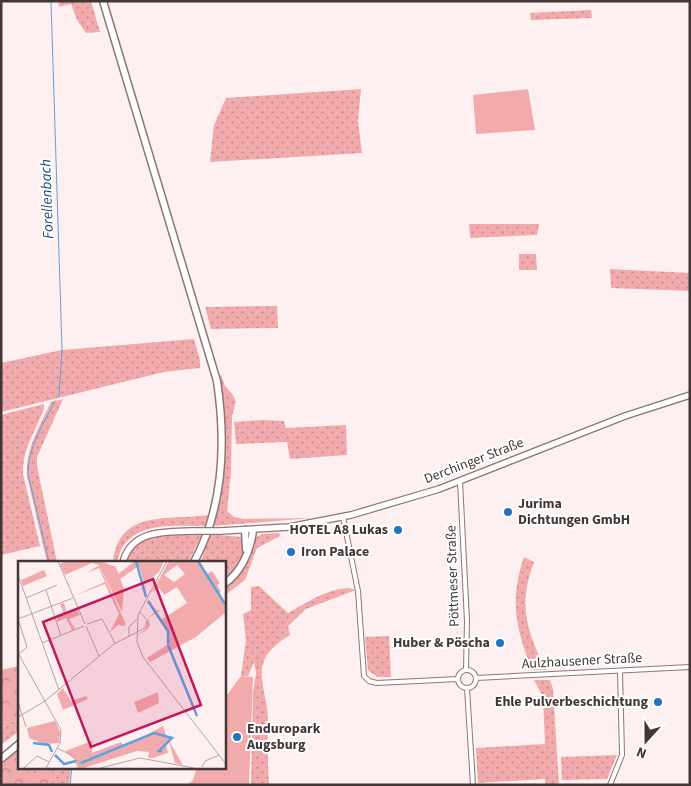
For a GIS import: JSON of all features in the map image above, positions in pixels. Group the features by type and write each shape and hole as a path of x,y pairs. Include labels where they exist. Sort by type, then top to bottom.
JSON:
{"main road":[{"path":"103,1 217,381 222,413 221,475 213,516 196,561"},
{"name":"Derchinger Straße","path":"124,561 132,545 146,535 162,532 262,530 310,524 343,517 460,481 625,416 690,396"},
{"path":"245,530 247,552"},
{"path":"225,583 239,570 247,552 253,530"},
{"path":"1,759 18,745"}],"street":[{"name":"Pöttmeser Straße","path":"460,481 467,621 466,670"},
{"path":"343,517 358,591 364,676 369,681 377,683 458,679"},
{"name":"Aulzhausener Straße","path":"476,678 690,667"},
{"path":"466,670 473,672 476,678 472,686 467,688 460,684 458,679 459,674 466,670"},
{"path":"610,785 622,755 620,671"},
{"path":"467,688 473,785"}],"green space":[{"path":"58,1 91,1 100,32 86,33 77,20 71,4 59,7"},
{"path":"591,10 592,18 531,20 530,13"},
{"path":"361,89 358,121 362,153 210,162 214,125 226,98"},
{"path":"528,89 535,130 476,134 473,95"},
{"path":"469,224 539,224 537,235 470,238"},
{"path":"519,254 536,254 537,270 519,270"},
{"path":"610,269 690,273 690,291 611,288"},
{"path":"277,306 278,328 211,329 205,307"},
{"path":"194,339 200,360 200,368 164,372 1,412 1,363 62,350"},
{"path":"221,375 225,386 236,402 232,416 231,473 227,511 234,517 243,519 312,518 213,526 224,470 226,433 219,376"},
{"path":"63,399 37,457 37,466 57,561 47,561 27,476 28,456 34,438 51,402"},
{"path":"44,404 27,448 23,465 23,474 40,546 1,555 1,415"},
{"path":"284,421 286,428 346,425 347,455 290,459 287,442 236,444 234,422"},
{"path":"208,515 205,526 165,526 140,532 122,548 117,561 113,561 117,545 125,533 136,525 148,520"},
{"path":"279,533 280,536 257,548 245,580 225,595 225,588 241,574 255,538 262,534"},
{"path":"210,534 241,537 244,549 243,555 237,567 225,580 225,561 201,561"},
{"path":"162,535 202,535 189,561 127,561 132,551 140,543"},
{"path":"524,557 534,562 526,591 526,617 533,642 546,670 532,670 518,628 516,615 517,587"},
{"path":"259,586 288,613 331,591 348,588 356,590 306,609 288,626 290,635 276,645 267,655 262,674 268,723 269,785 251,785 253,692 256,673 254,662 248,676 241,676 246,640 243,614 251,610 251,587"},
{"path":"389,636 391,677 377,677 368,670 365,637"},
{"path":"18,666 18,721 1,723 1,670"},
{"name":"Enduropark Augsburg","path":"241,676 253,677 249,785 187,785 193,780 197,768 225,768 225,698"},
{"path":"534,680 550,680 553,689 559,785 545,785 545,779 478,783 476,748 545,744 543,697"},
{"path":"18,721 18,732 1,745 1,723"},
{"path":"18,750 18,768 59,768 57,776 47,785 1,785 1,765"},
{"path":"617,755 607,779 562,780 561,757"},
{"path":"59,768 71,768 69,785 47,785 57,776"}],"waterway":[{"name":"Forellenbach","path":"51,1 62,349 59,396"},
{"name":"Forellenbach","path":"49,561 28,474 33,445 55,401"},
{"name":"Forellenbach","path":"70,785 72,768"}],"place":[{"name":"Jurima Dichtungen GmbH","path":"508,512"},
{"name":"HOTEL A8 Lukas","path":"398,530"},
{"name":"Iron Palace","path":"291,552"},
{"name":"Huber & Pöscha","path":"500,643"},
{"name":"Ehle Pulverbeschichtung","path":"658,702"},
{"name":"Enduropark Augsburg","path":"237,737"}]}
